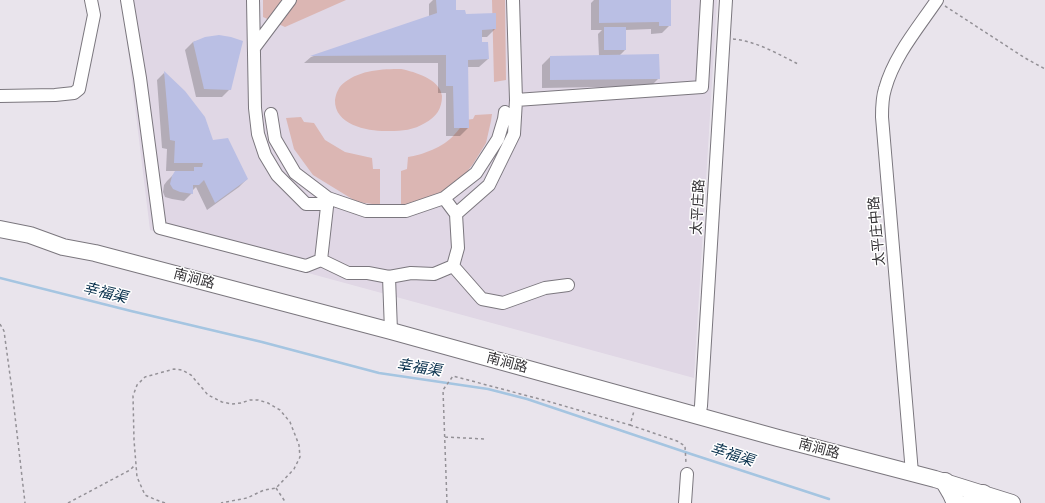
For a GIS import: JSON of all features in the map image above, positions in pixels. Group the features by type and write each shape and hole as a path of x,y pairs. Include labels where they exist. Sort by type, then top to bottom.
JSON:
{"highway":[{"path":"945,482 956,503"}],"main road":[{"name":"南涧路","path":"0,229 30,235 63,247 95,253 391,331 786,440 945,482 977,498 1012,503"}],"street":[{"path":"0,96 74,93 78,89 94,15 91,0"},
{"path":"127,0 140,78 160,228 306,266 321,260 348,273 368,273 389,277 411,273 434,274 453,266"},
{"path":"253,0 255,108 258,134 266,155 277,175 306,204 318,204 328,198"},
{"path":"254,48 290,0"},
{"path":"456,214 489,186 514,134 516,100 513,0"},
{"path":"516,100 702,87 706,0"},
{"name":"太平庄路","path":"700,416 726,0"},
{"name":"太平庄中路","path":"912,473 883,125 883,104 884,91 894,66 904,48 937,0"},
{"path":"271,114 276,140 296,173 328,198 366,211 406,211 444,198 476,173 498,140 505,112"},
{"path":"321,260 328,198"},
{"path":"444,198 456,214 458,248 453,266"},
{"path":"453,266 482,299 504,304 544,288 568,284"},
{"path":"389,277 391,331"},
{"path":"685,503 687,474"}],"path":[{"path":"937,0 1019,54 1045,69"},
{"path":"723,38 742,40 754,44 798,64"},
{"path":"0,324 4,330 25,503"},
{"path":"166,503 145,495 137,477 133,396 137,385 145,377 174,369 182,370 191,375 208,394 222,402 232,404 250,400 258,400 268,403 280,410 290,422 299,445 300,457 294,469 276,488 264,490 247,498 221,503"},
{"path":"447,503 443,390 453,376 630,425 677,441 685,446 686,459"},
{"path":"630,425 637,399"},
{"path":"445,437 485,438"},
{"path":"68,503 130,470 136,464"},
{"path":"276,488 286,503"}],"shaded area":[{"path":"122,0 717,0 694,378 150,230"},
{"path":"263,0 346,0 285,27 263,17"},
{"path":"492,0 505,0 506,80 494,82"},
{"path":"401,69 426,77 437,85 440,90 442,101 440,109 429,121 408,130 382,131 355,126 340,116 336,109 335,100 338,90 343,84 351,78 365,73 379,70"},
{"path":"492,114 486,143 462,178 442,193 422,201 401,206 401,171 407,169 408,157 439,147 450,139 465,120 473,119 475,115"},
{"path":"301,117 304,122 314,123 325,140 345,152 372,158 373,169 380,169 380,205 357,202 313,175 294,149 286,118"}],"building":[{"path":"436,0 456,0 456,10 465,10 466,14 496,13 496,29 482,30 482,42 488,42 489,59 468,60 469,128 454,128 453,86 446,86 446,55 310,56 437,13"},
{"path":"599,0 671,0 671,26 659,26 659,22 599,23"},
{"path":"604,27 626,27 626,50 604,50"},
{"path":"219,35 243,41 231,90 204,89 193,42 205,37"},
{"path":"659,54 660,79 550,80 550,56"},
{"path":"164,71 185,91 205,117 213,140 228,138 248,179 215,203 204,180 199,185 193,185 193,194 180,192 173,189 170,184 175,171 194,171 194,167 202,167 203,163 174,163 175,141 170,140"}],"waterway":[{"name":"幸福渠","path":"0,278 262,342 379,373 488,389 527,399 829,499"}]}
